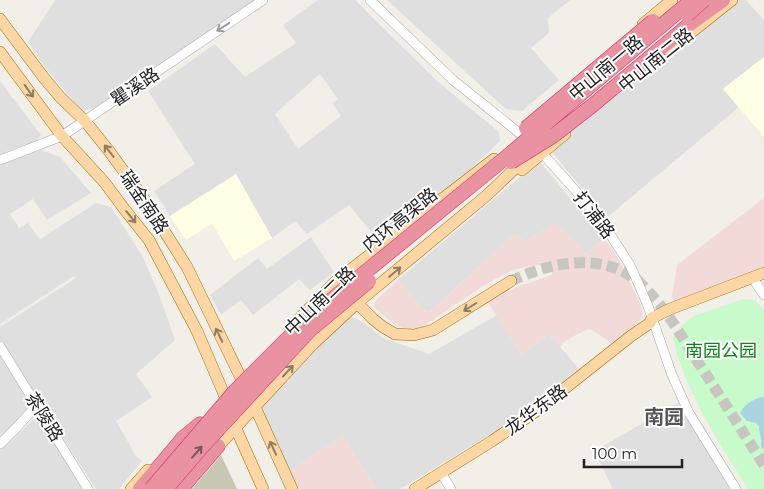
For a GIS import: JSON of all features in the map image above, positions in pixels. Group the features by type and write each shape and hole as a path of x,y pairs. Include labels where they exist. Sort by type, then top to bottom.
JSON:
{"highway":[{"path":"413,233 500,150 678,0"},
{"name":"内环高架路","path":"151,489 235,391 303,323 504,159 690,0"},
{"name":"内环高架路","path":"166,489 201,448 310,330 704,0"},
{"path":"510,163 554,136 691,23 723,0"},
{"path":"140,489 183,438 202,422"},
{"path":"180,489 218,446"}],"main road":[{"name":"中山南二路","path":"147,489 224,394 241,379 337,280 523,136 528,121 672,0"},
{"name":"中山南一路","path":"523,136 690,0"},
{"name":"中山南二路","path":"540,151 552,135 718,0"},
{"name":"中山南二路","path":"186,489 218,446 313,344 357,303 486,196 511,179 540,151 732,0"},
{"name":"瑞金南路","path":"0,19 54,90 85,122 109,151 144,199 187,267 255,407 292,489"},
{"name":"瑞金南路","path":"0,52 62,136 105,183 149,240 197,331 224,394 242,443"},
{"name":"龙华东路","path":"415,489 514,427 631,336 670,309 760,278"},
{"path":"337,280 373,320 383,328 395,334 414,335 433,330 511,281"},
{"name":"中山南二路","path":"131,489 184,429 202,422"},
{"path":"242,443 263,489"},
{"path":"242,443 271,489"}],"street":[{"name":"瞿溪路","path":"0,160 62,136 263,0"},
{"name":"打浦路","path":"370,0 453,80 540,151 575,190 614,239 630,265 689,413 736,489"},
{"path":"760,278 764,295"},
{"name":"茶陵路","path":"0,346 88,489"},
{"path":"0,444 37,405"},
{"path":"441,473 451,489"}],"shaded area":[{"path":"55,0 255,0 94,108 82,111 44,66 28,42"},
{"path":"318,0 355,0 437,81 499,132 500,141 460,179 379,242 349,205 307,234 295,221 272,238 236,174 170,216 154,191 195,164 148,91 215,44 245,77 296,43 283,25","holes":["320,74 338,99 332,103 341,116 298,149 275,114"]},
{"path":"387,0 570,0 548,18 549,33 531,48 559,80 522,111 506,109"},
{"path":"739,0 746,0 764,20 764,57 723,89 739,107 605,219 551,151 550,147"},
{"path":"764,57 764,137 723,89"},
{"path":"0,81 41,135 36,141 0,155"},
{"path":"41,150 60,157 91,193 47,220 33,199 10,214 19,228 28,223 40,239 96,203 111,207 143,257 175,340 136,374 152,397 116,421 136,456 142,461 119,489 96,489 0,341 0,327 76,278 74,276 0,324 0,165"},
{"path":"539,161 604,239 586,254 556,223 525,242 515,234 428,313 398,280"},
{"path":"236,174 272,238 234,261 212,223 186,240 170,216"},
{"path":"764,198 764,270 676,304 672,297 677,265"},
{"path":"556,223 586,254 604,239 619,260 640,303 643,314 642,319 613,344 588,329 564,342 560,347 549,334 521,355 488,302 517,287 552,275 550,266 546,264 513,270 483,286 425,325 419,327 411,329 395,325 375,308 374,305 378,298 398,280 428,313 515,234 525,242"},
{"path":"311,237 334,272 310,290 299,279 253,315 241,300 221,315 210,295 258,258 267,269"},
{"path":"497,315 521,355 549,334 580,370 529,409 400,489 376,489 343,436 290,471 260,406 317,344 351,316 364,323 383,338 429,354"},
{"path":"0,356 32,405 10,428 0,435"},
{"path":"678,403 731,489 613,489 594,451"},
{"path":"38,415 84,489 0,489 0,450"},
{"path":"343,436 376,489 299,489 290,471"},
{"path":"221,455 237,489 192,489"}],"green space":[{"name":"南园公园","path":"743,299 755,300 764,310 764,489 748,489 715,436 687,381 673,337 682,325 694,316"}],"water":[{"path":"764,397 764,448 762,449 759,426 756,423 747,421 740,413 750,402"}],"tunnel":[{"path":"511,281 541,269 573,263 605,265 620,270 635,279 660,304 764,465"}],"district":[{"name":"南园","path":"664,417"}]}
